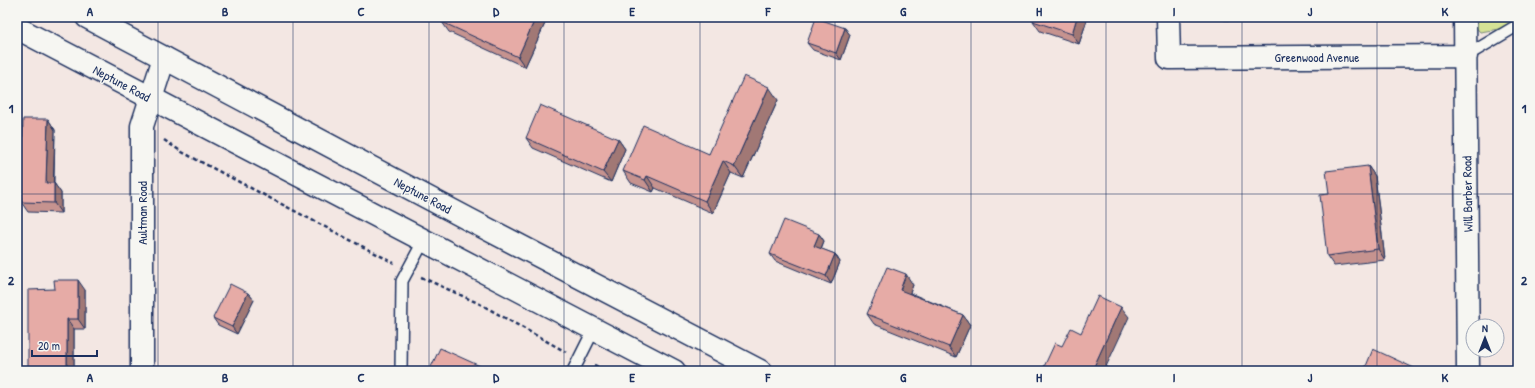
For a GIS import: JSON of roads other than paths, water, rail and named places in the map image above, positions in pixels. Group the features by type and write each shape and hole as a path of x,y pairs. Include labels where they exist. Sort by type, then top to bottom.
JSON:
{"main road":[{"name":"Neptune Road","path":"87,17 477,224 760,371"},
{"name":"Greenwood Avenue","path":"1168,17 1169,58 1466,56"},
{"name":"Will Barber Road","path":"1465,17 1468,371"},
{"name":"Neptune Road","path":"17,28 674,371"},
{"name":"Aultman Road","path":"142,371 142,126 164,58"}],"lane":[{"path":"1466,56 1518,25"},
{"path":"401,371 402,281 424,240"},
{"path":"573,371 594,329"}]}
